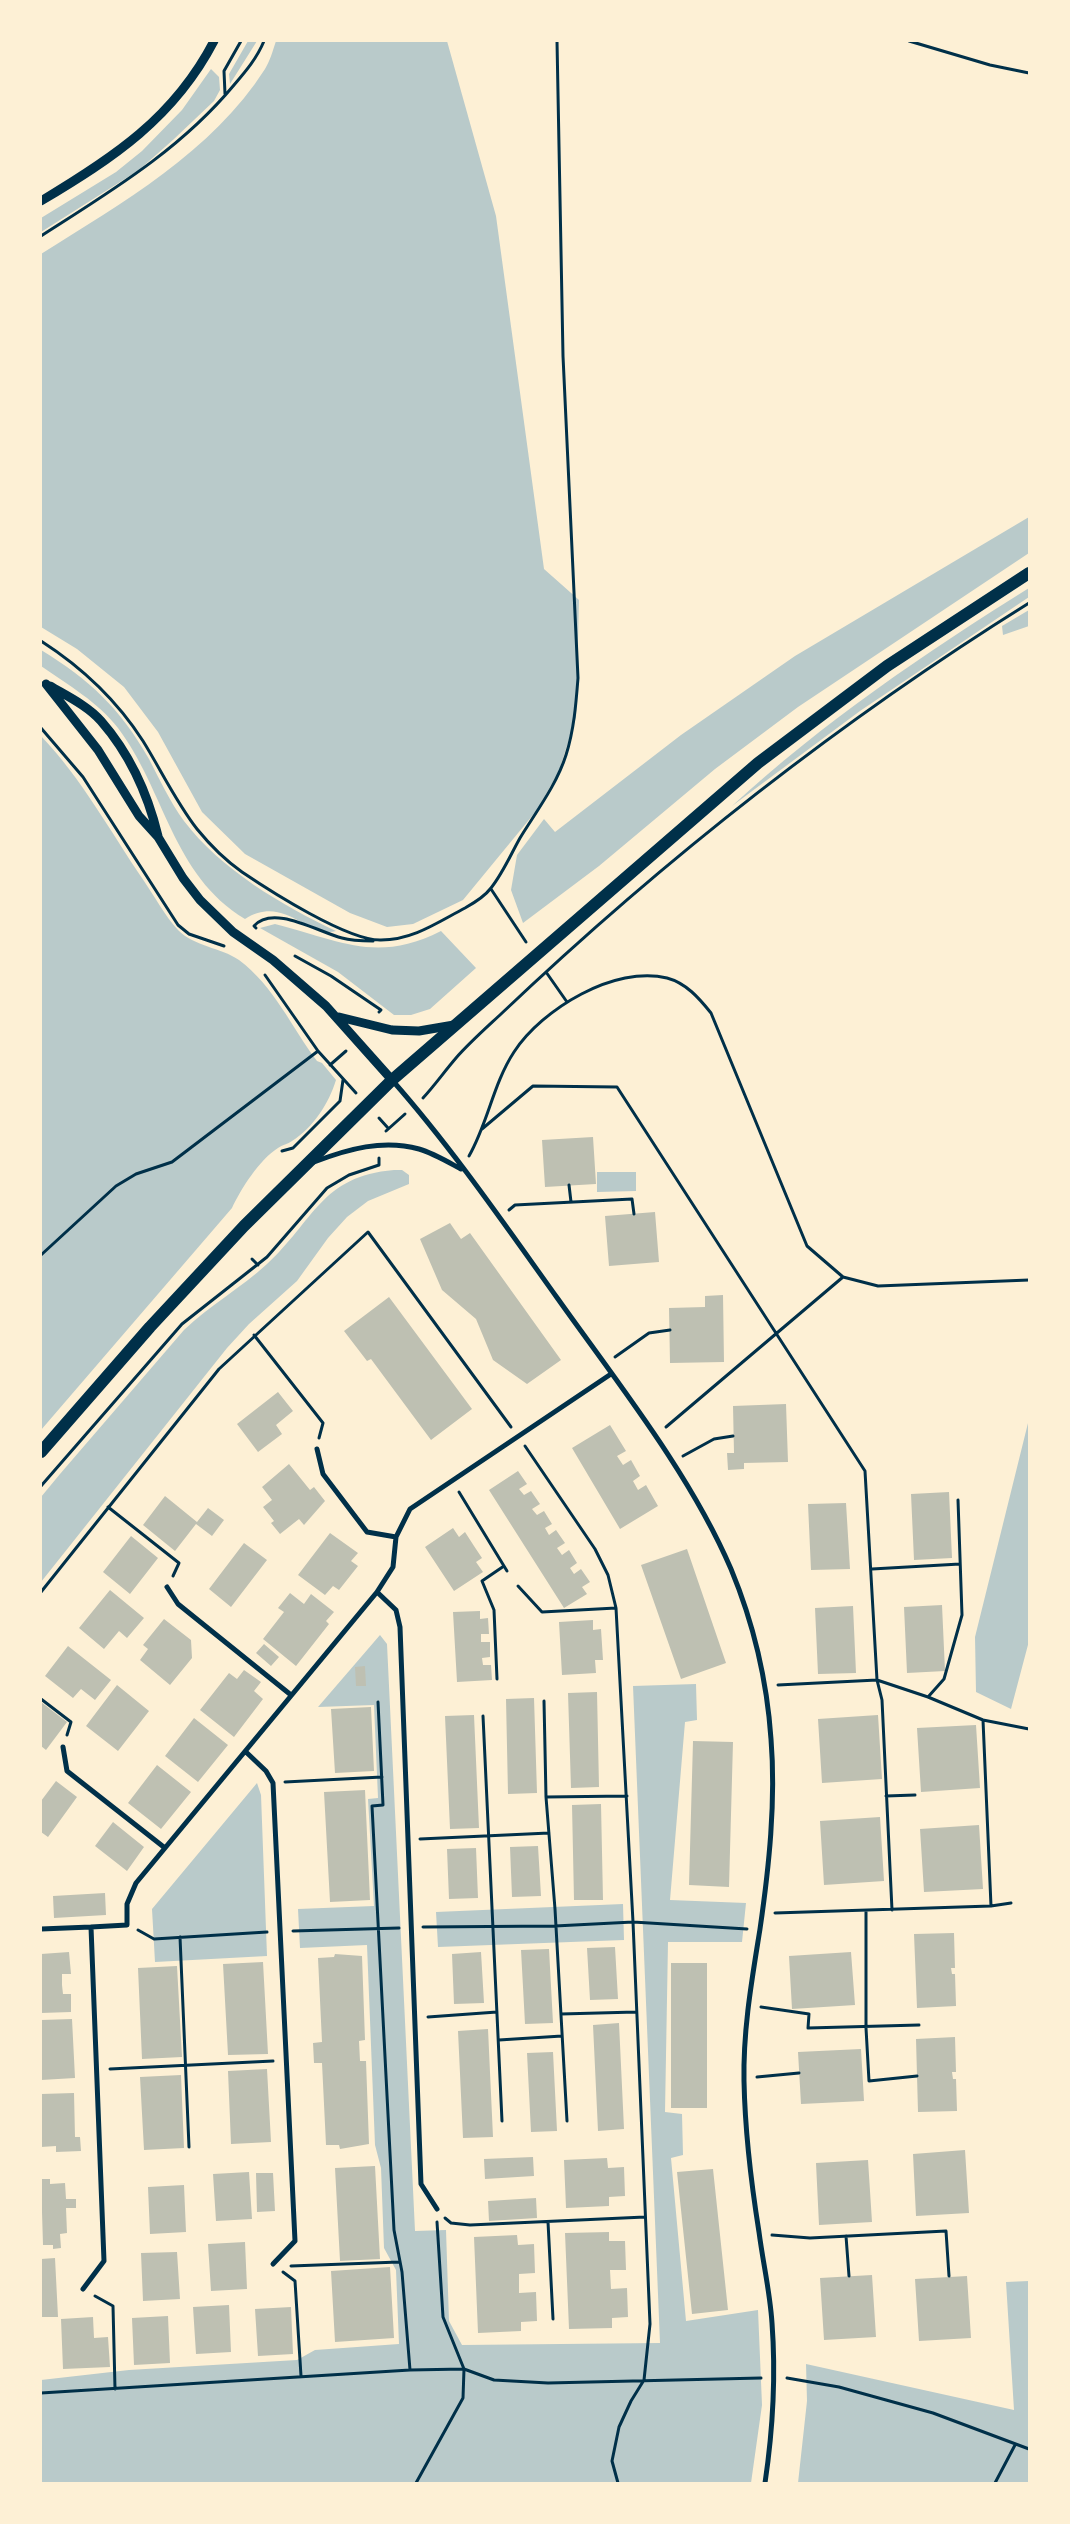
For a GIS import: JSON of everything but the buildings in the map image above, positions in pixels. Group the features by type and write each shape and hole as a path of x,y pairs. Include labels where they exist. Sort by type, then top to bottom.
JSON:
{"main road":[{"path":"41,1452 150,1327 302,1166 392,1080 714,799 808,724 932,635 1029,573"}],"street":[{"path":"41,201 122,150 155,120 180,94 203,62 214,41"},
{"path":"44,682 98,750 139,816 158,837 183,878 200,900 233,932 273,960 339,1017 415,1106 611,1374 672,1463 707,1519 730,1566 753,1636 765,1686 772,1743 772,1793 762,1914 748,2005 744,2079 753,2192 770,2298 775,2379 772,2435 765,2483"},
{"path":"44,682 74,699 100,720 123,752 143,788 158,837"},
{"path":"339,1017 392,1030 419,1031 454,1025"},
{"path":"302,1166 345,1150 379,1144 420,1149 462,1169"},
{"path":"41,1929 127,1925 127,1904 136,1883 377,1592 393,1567 396,1538 410,1510 611,1374"},
{"path":"317,1449 323,1474 367,1532 396,1538"},
{"path":"167,1587 178,1604 291,1695"},
{"path":"377,1592 396,1610 400,1628 422,2184 437,2209"},
{"path":"63,1747 67,1771 165,1848"},
{"path":"246,1752 266,1771 273,1783 282,1932 295,2241 272,2264"},
{"path":"83,2289 104,2261 91,1927"}],"path":[{"path":"226,95 224,71 241,41"},
{"path":"41,236 113,191 156,161 189,132 226,95 258,56 264,41"},
{"path":"261,931 254,926 259,921 278,917 345,939 379,941 402,938 422,930 472,904 491,889 554,782 566,757 575,718 578,678 563,346 557,41"},
{"path":"909,41 990,65 1029,74"},
{"path":"41,1486 182,1324 258,1265 327,1188 349,1175 379,1165 379,1144 388,1128 415,1106 440,1081 456,1058 502,1013 588,936 757,794 884,700 1029,603"},
{"path":"41,641 68,658 97,682 120,707 176,798 216,851 241,871 309,913 344,930 379,941"},
{"path":"491,889 514,925"},
{"path":"287,952 331,976 381,1010 370,1025"},
{"path":"462,1169 482,1129 498,1083 514,1052 539,1023 567,1002 594,987 613,980 649,975 675,981 697,996 710,1013 807,1246 843,1277 878,1286 1029,1280"},
{"path":"552,981 567,1002"},
{"path":"330,1065 358,1041"},
{"path":"41,1255 116,1186 136,1174 172,1162 318,1050"},
{"path":"282,1151 293,1148 340,1101 343,1080"},
{"path":"482,1129 534,1086 617,1087 865,1471 877,1680 882,1700 892,1910"},
{"path":"569,1185 571,1202"},
{"path":"498,1218 516,1205 632,1199 634,1214"},
{"path":"41,1592 219,1368 368,1232"},
{"path":"252,1259 258,1265"},
{"path":"654,1437 843,1277"},
{"path":"604,1365 649,1333 670,1330"},
{"path":"254,1335 323,1423 317,1449"},
{"path":"672,1463 714,1439 733,1436"},
{"path":"452,1481 507,1571"},
{"path":"928,1697 944,1679 962,1615 958,1500"},
{"path":"108,1507 179,1563 167,1587"},
{"path":"872,1569 960,1564"},
{"path":"497,1679 494,1610 482,1580 504,1566"},
{"path":"518,1586 542,1612 616,1608"},
{"path":"765,1686 877,1680 928,1697 983,1720 1029,1729"},
{"path":"618,2483 612,2461 619,2427 631,2401 644,2380 650,2324 622,1684"},
{"path":"41,1699 71,1722 63,1747"},
{"path":"544,1701 546,1797 567,2121"},
{"path":"378,1702 383,1805 372,1806 377,1928 394,2230 402,2272 410,2370"},
{"path":"483,1716 491,1925 499,2040 502,2121"},
{"path":"983,1720 991,1906"},
{"path":"273,1783 382,1777"},
{"path":"886,1796 915,1795"},
{"path":"546,1797 627,1796"},
{"path":"409,1840 549,1832"},
{"path":"762,1914 991,1906 1011,1903"},
{"path":"866,1911 866,2028 869,2080 917,2076"},
{"path":"127,1925 154,1938 377,1928 491,1925 555,1926 633,1922 760,1930"},
{"path":"180,1938 189,2147"},
{"path":"772,2009 809,2014 808,2028 919,2026"},
{"path":"415,2018 497,2012"},
{"path":"561,2014 636,2012"},
{"path":"499,2040 562,2036"},
{"path":"97,2070 286,2061"},
{"path":"765,2076 799,2073"},
{"path":"437,2209 451,2223 470,2225 645,2217"},
{"path":"416,2483 463,2398 464,2370 443,2317 437,2209"},
{"path":"548,2222 553,2319"},
{"path":"780,2235 810,2238 946,2231 949,2276"},
{"path":"846,2236 848,2276"},
{"path":"272,2264 300,2267 399,2262"},
{"path":"272,2264 295,2281 301,2376"},
{"path":"83,2289 113,2306 115,2389"},
{"path":"41,2393 410,2370 464,2370 494,2380 548,2383 792,2378 839,2387 933,2413 1029,2450"},
{"path":"995,2483 1015,2445"}],"shaded area":[{"path":"248,41 257,41 230,84 229,74"},
{"path":"276,41 447,41 496,216 544,569 579,600 576,717 559,771 537,810 463,900 413,924 387,927 350,913 245,854 202,812 158,732 124,687 77,649 41,627 41,254 133,195 192,151 219,126 243,99 267,66"},
{"path":"211,69 219,77 220,90 214,101 139,170 41,232 41,218 116,172 142,151 182,110"},
{"path":"1029,517 1029,553 798,707 715,769 599,866 523,923 511,890 517,855 544,819 555,832 681,735 795,656"},
{"path":"1029,588 1029,597 860,711 732,806 839,717 913,663"},
{"path":"1029,610 1029,626 1003,635 1002,626"},
{"path":"41,650 89,684 115,710 138,741 179,814 215,855 274,898 336,931 325,932 315,929 284,914 272,911 259,913 245,919 221,901 201,879 185,856 134,752 118,728 92,702 41,666"},
{"path":"41,736 83,788 173,925 185,936 232,956 251,970 282,1008 317,1061 322,1063 336,1080 325,1106 313,1122 300,1136 271,1153 257,1167 232,1208 41,1430"},
{"path":"275,924 339,942 377,948 418,941 441,931 476,968 430,1009 411,1015 394,1015 338,972 260,928"},
{"path":"402,1170 409,1175 409,1184 368,1201 347,1217 328,1238 297,1281 249,1324 227,1348 41,1582 41,1497 60,1474 184,1330 267,1264 334,1191 350,1181 370,1174"},
{"path":"597,1172 636,1172 636,1191 597,1192"},
{"path":"1029,1419 1029,1641 1011,1709 976,1692 975,1637"},
{"path":"380,1635 387,1644 415,2231 446,2230 449,2321 462,2345 660,2343 633,1686 696,1684 697,1720 685,1722 670,1900 746,1903 742,1942 668,1942 665,2112 682,2114 683,2155 671,2158 686,2321 758,2310 762,2405 751,2483 41,2483 41,2380 129,2370 297,2360 315,2350 399,2344 396,2270 384,2248 381,2168 375,2145 367,1945 300,1948 298,1909 374,1906 368,1799 378,1798 374,1705 318,1707"},
{"path":"257,1783 261,1795 267,1956 155,1962 152,1909"},
{"path":"623,1904 624,1940 438,1947 436,1912"},
{"path":"1029,2281 1029,2483 798,2483 807,2401 806,2364 1014,2410 1006,2282"}]}
